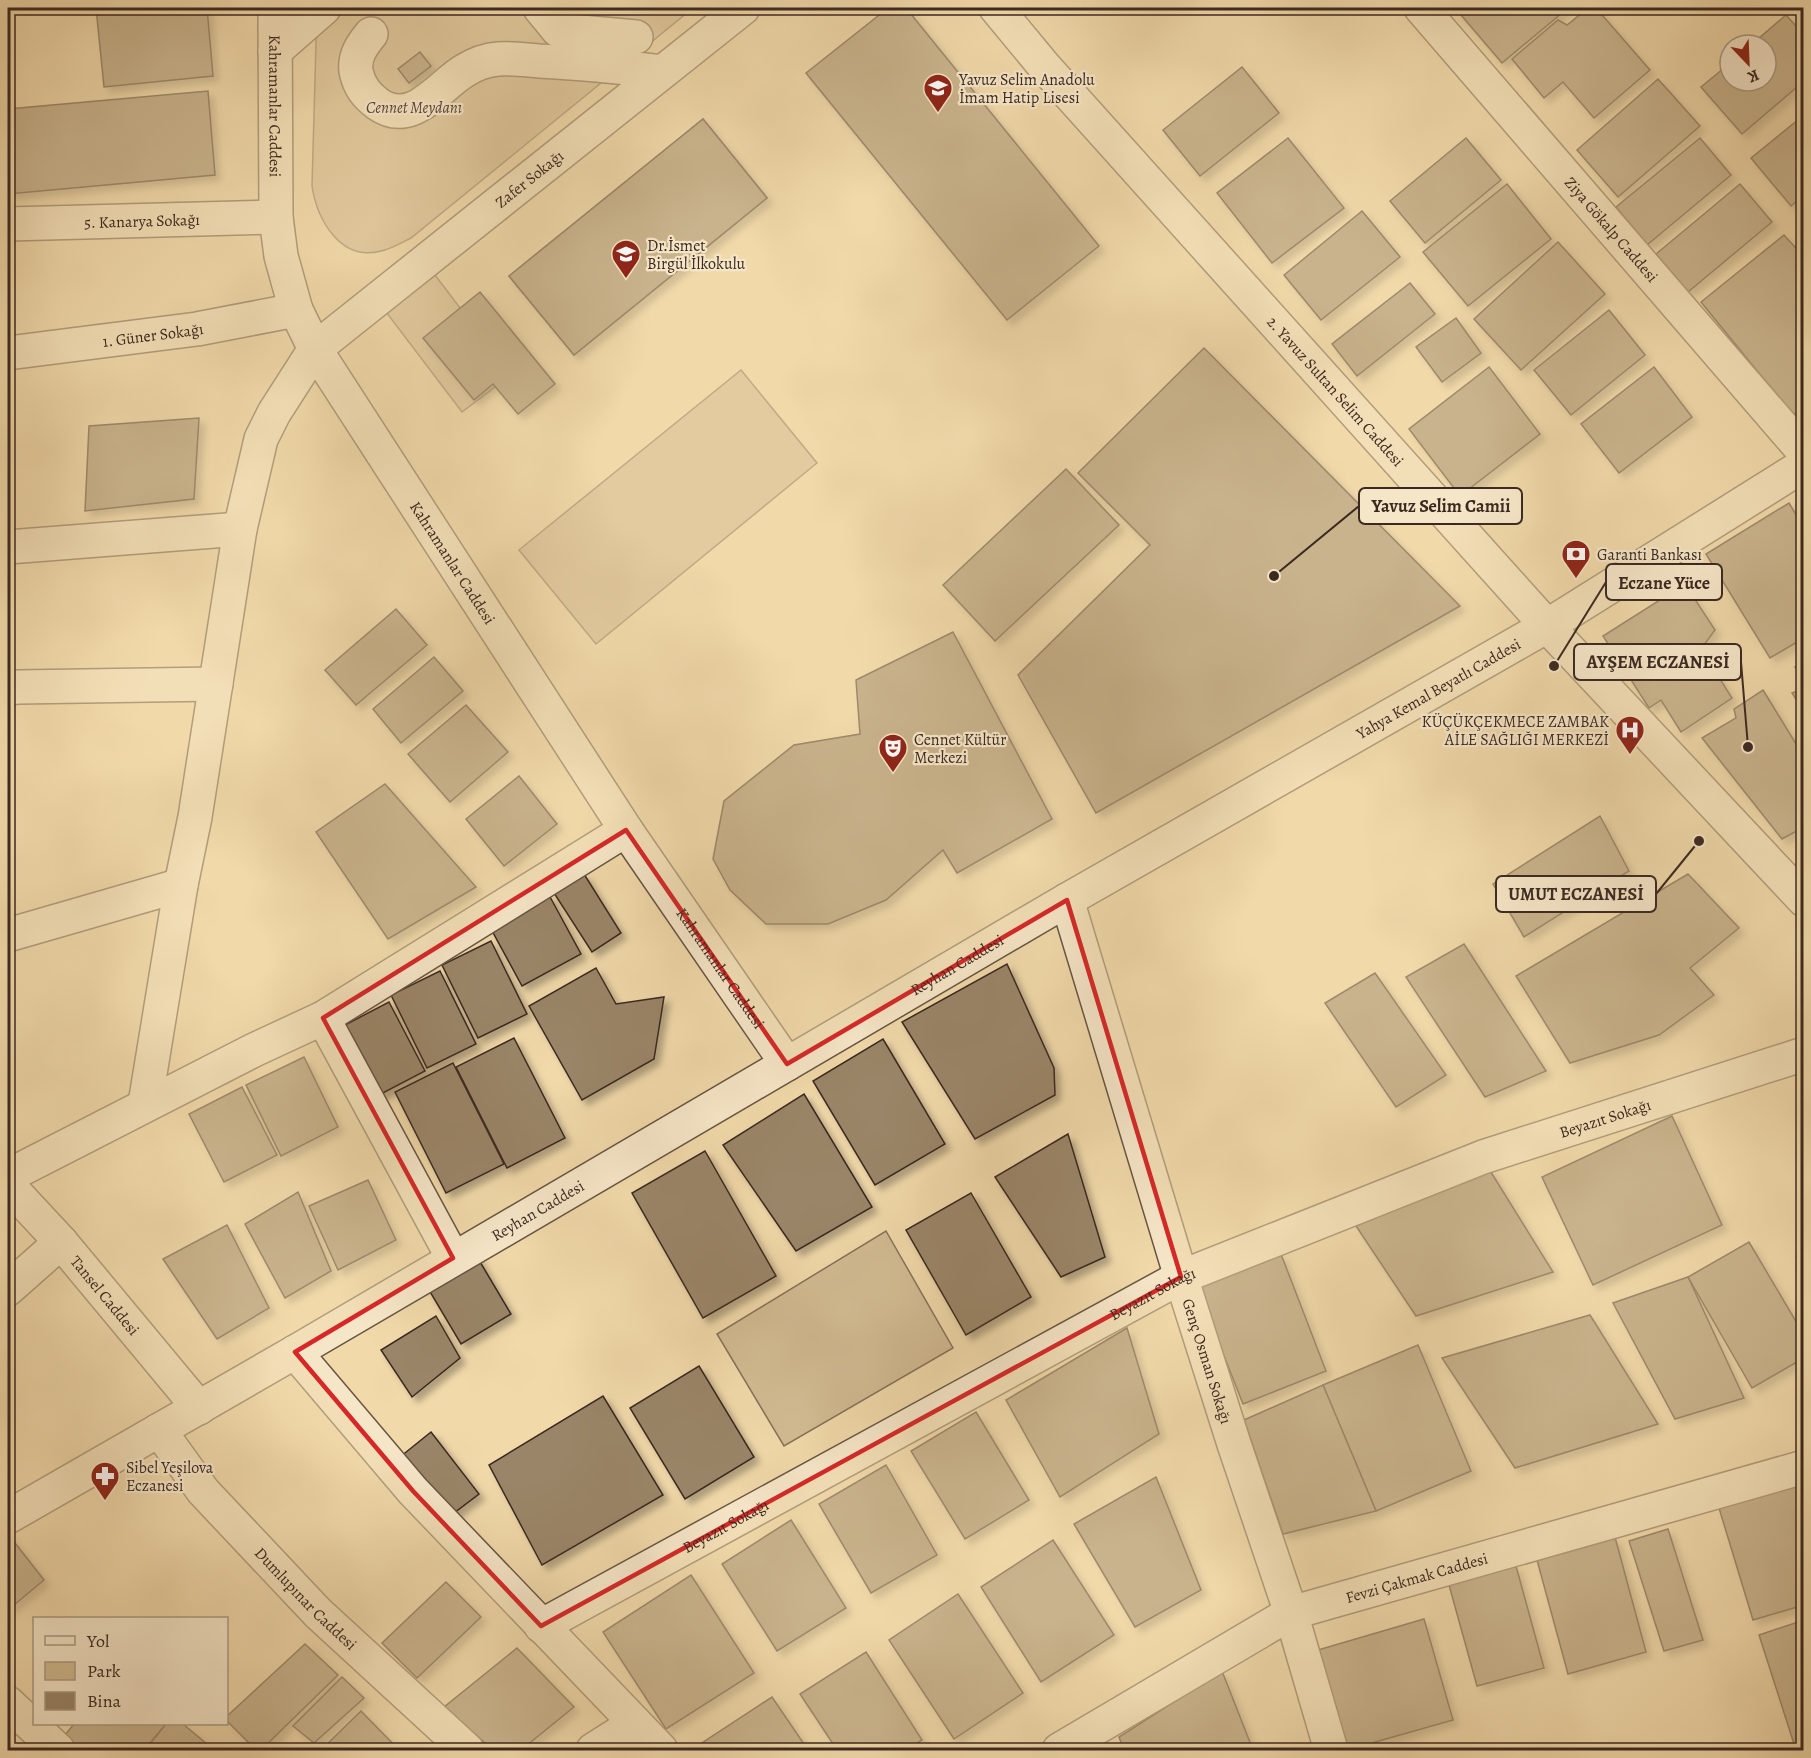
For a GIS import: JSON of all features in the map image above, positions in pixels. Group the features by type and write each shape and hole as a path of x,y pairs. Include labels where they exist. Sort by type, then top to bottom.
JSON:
{"street":[{"name":"Kahramanlar Caddesi","path":"275,8 276,217 281,256 296,310 315,349 626,830 787,1064"},
{"path":"275,51 324,8"},
{"path":"540,8 558,30 636,37"},
{"name":"Zafer Sokağı","path":"145,1104 181,885 195,817 240,529 261,439 274,413 315,349 743,8"},
{"name":"2. Yavuz Sultan Selim Caddesi","path":"996,8 1044,66 1547,626 1799,887"},
{"name":"Ziya Gökalp Caddesi","path":"1421,8 1803,452"},
{"path":"371,34 360,48 355,65 358,82 368,96 382,106 399,111 415,108 429,100 462,72 480,62 500,59 596,63 662,72"},
{"name":"5. Kanarya Sokağı","path":"8,224 276,217"},
{"name":"1. Güner Sokağı","path":"8,353 197,328 296,310"},
{"name":"Yahya Kemal Beyatlı Caddesi","path":"1067,900 1547,626 1803,465"},
{"path":"8,547 240,529"},
{"path":"8,688 216,684"},
{"path":"8,1176 145,1104 323,1018 626,830"},
{"path":"8,936 181,885"},
{"name":"Reyhan Caddesi","path":"8,1517 199,1408 1067,900"},
{"name":"Genç Osman Sokağı","path":"1067,900 1181,1277 1291,1613 1331,1750"},
{"path":"323,1018 453,1258"},
{"name":"Beyazıt Sokağı","path":"541,1626 1181,1277 1483,1157 1803,1054"},
{"name":"Tansel Caddesi","path":"8,1185 61,1242 199,1408"},
{"path":"8,1289 61,1242"},
{"path":"295,1352 413,1491 661,1750"},
{"name":"Dumlupınar Caddesi","path":"159,1430 203,1491 318,1613 467,1750"},
{"name":"Fevzi Çakmak Caddesi","path":"1059,1750 1291,1613 1803,1467"},
{"path":"8,1703 58,1750"},
{"path":"593,1750 634,1724"}],"highlighted area":[{"path":"626,830 787,1064 1067,900 1181,1277 541,1626 413,1491 295,1352 453,1258 323,1018"}],"green space":[{"name":"Cennet Meydanı","path":"317,8 693,8 411,238 385,250 366,253 342,244 333,235 319,212 312,186"},
{"path":"435,275 511,375 462,412 386,312"},
{"path":"741,370 817,463 596,644 519,550"},
{"path":"886,1231 953,1348 784,1446 717,1334"}],"building":[{"path":"96,8 207,8 213,76 104,87"},
{"path":"888,8 906,8 1099,246 1007,320 806,73"},
{"path":"1455,8 1568,8 1502,63"},
{"path":"1588,8 1596,8 1650,70 1594,118 1563,82 1544,98 1512,59 1558,20 1567,25"},
{"path":"1786,15 1804,35 1804,81 1742,134 1701,87 1718,73 1718,93 1778,93 1778,33 1765,33"},
{"path":"420,52 431,66 409,83 398,69"},
{"path":"1242,67 1279,113 1200,176 1163,130"},
{"path":"1658,79 1700,126 1618,197 1577,150"},
{"path":"208,91 215,175 8,194 8,109"},
{"path":"1804,115 1804,195 1791,206 1751,158"},
{"path":"703,119 767,198 574,355 509,276"},
{"path":"703,119 767,198 574,355 509,276"},
{"path":"1288,138 1344,208 1272,263 1217,193"},
{"path":"1466,138 1501,180 1425,243 1390,201"},
{"path":"1700,138 1731,175 1647,245 1616,207"},
{"path":"1507,184 1551,239 1468,306 1423,252"},
{"path":"1740,184 1772,222 1688,292 1656,254"},
{"path":"1362,211 1400,257 1321,320 1284,275"},
{"path":"1784,235 1804,257 1804,408 1793,415 1701,302"},
{"path":"1558,242 1605,294 1521,370 1474,319"},
{"path":"1410,283 1435,314 1357,376 1332,344"},
{"path":"480,292 555,384 518,414 493,384 474,400 423,338"},
{"path":"1609,310 1645,355 1571,415 1534,370"},
{"path":"1456,318 1481,353 1442,382 1416,347"},
{"path":"1204,348 1460,606 1096,813 1018,675 1150,545 1078,473"},
{"path":"1489,367 1540,434 1460,496 1409,429"},
{"path":"1654,367 1692,417 1619,473 1581,424"},
{"path":"199,418 194,499 85,511 89,426"},
{"path":"1066,469 1119,525 995,641 943,585"},
{"path":"1789,503 1804,528 1804,638 1770,658 1706,554"},
{"path":"1685,584 1715,630 1701,649 1732,698 1681,732 1661,700 1649,708 1603,636"},
{"path":"396,609 427,645 356,705 325,670"},
{"name":"Cennet Kültür Merkezi","path":"953,632 1052,819 957,873 943,850 886,900 828,924 766,924 730,890 713,859 724,801 794,745 860,734 856,680"},
{"path":"434,657 463,691 401,743 373,709"},
{"path":"1804,662 1804,681 1795,667"},
{"path":"1804,689 1804,712 1792,693"},
{"path":"1763,690 1804,757 1804,827 1782,839 1702,738 1736,718 1734,709"},
{"path":"466,705 508,752 450,802 408,754"},
{"path":"519,776 557,824 504,866 466,819"},
{"path":"385,784 476,887 388,939 316,832"},
{"path":"1600,816 1629,871 1524,937 1493,884"},
{"path":"584,874 621,933 592,952 554,893"},
{"path":"1688,874 1739,928 1690,968 1714,995 1659,1035 1570,1063 1516,976"},
{"path":"549,895 581,954 522,986 490,927"},
{"path":"491,941 527,1014 478,1038 442,965"},
{"path":"1464,944 1546,1071 1485,1097 1406,977"},
{"path":"1007,964 1054,1068 1055,1095 975,1139 902,1022"},
{"path":"596,968 616,1004 664,997 654,1059 582,1100 529,1006"},
{"path":"440,971 476,1044 427,1068 391,995"},
{"path":"1375,973 1446,1075 1396,1107 1325,1003"},
{"path":"389,1002 425,1071 379,1095 343,1026"},
{"path":"514,1038 565,1138 507,1168 456,1067"},
{"path":"883,1039 945,1144 875,1185 813,1081"},
{"path":"304,1057 338,1127 281,1156 246,1085"},
{"path":"453,1063 504,1164 446,1193 395,1092"},
{"path":"242,1087 277,1155 224,1182 189,1114"},
{"path":"804,1094 872,1207 796,1251 723,1145"},
{"path":"1672,1116 1722,1225 1593,1285 1542,1177"},
{"path":"1068,1134 1105,1257 1061,1277 995,1177"},
{"path":"705,1151 776,1276 703,1318 632,1193"},
{"path":"1489,1169 1553,1272 1416,1316 1356,1226"},
{"path":"368,1180 396,1240 338,1270 309,1206"},
{"path":"298,1192 331,1271 285,1298 245,1224"},
{"path":"971,1193 1031,1297 966,1335 906,1230"},
{"path":"227,1225 269,1308 217,1339 163,1259"},
{"path":"1749,1242 1804,1335 1804,1358 1752,1388 1688,1277"},
{"path":"1281,1254 1326,1371 1243,1404 1197,1287"},
{"path":"476,1255 511,1314 461,1344 426,1285"},
{"path":"1804,1255 1804,1273 1796,1256"},
{"path":"1688,1277 1744,1398 1675,1419 1613,1303"},
{"path":"1590,1315 1658,1424 1515,1468 1442,1358"},
{"path":"436,1316 460,1358 412,1397 381,1350"},
{"path":"1127,1328 1159,1434 1060,1497 1006,1400"},
{"path":"1418,1345 1471,1471 1376,1511 1323,1385"},
{"path":"699,1366 754,1457 685,1499 630,1408"},
{"path":"1323,1385 1376,1511 1283,1534 1244,1420"},
{"path":"603,1396 663,1495 542,1565 489,1465"},
{"path":"976,1412 1029,1500 965,1539 911,1451"},
{"path":"431,1432 479,1494 442,1522 390,1465"},
{"path":"886,1465 937,1555 871,1593 819,1504"},
{"path":"1156,1477 1201,1590 1135,1627 1074,1524"},
{"path":"1796,1485 1804,1510 1804,1605 1753,1620 1719,1508"},
{"path":"791,1520 846,1608 777,1651 722,1564"},
{"path":"1668,1529 1703,1640 1664,1651 1629,1541"},
{"path":"8,1534 44,1580 8,1610"},
{"path":"1615,1537 1646,1652 1568,1674 1537,1560"},
{"path":"1053,1540 1114,1635 1041,1682 981,1587"},
{"path":"1516,1566 1544,1668 1477,1686 1449,1585"},
{"path":"691,1575 754,1673 666,1729 603,1632"},
{"path":"446,1582 481,1617 417,1678 382,1643"},
{"path":"958,1594 1023,1693 954,1739 889,1640"},
{"path":"1424,1619 1453,1720 1347,1750 1318,1650"},
{"path":"1804,1620 1804,1750 1796,1750 1759,1635"},
{"path":"305,1644 338,1675 261,1750 256,1750 228,1722 228,1715"},
{"path":"517,1648 574,1707 521,1750 493,1750 444,1707"},
{"path":"866,1652 922,1740 906,1750 837,1750 800,1694"},
{"path":"1222,1671 1253,1750 1124,1750 1119,1737"},
{"path":"342,1677 364,1698 314,1743 293,1726"},
{"path":"772,1697 808,1750 696,1750 694,1748"},
{"path":"361,1711 399,1750 321,1750"},
{"path":"73,1725 165,1725 144,1750 72,1750 60,1741"},
{"path":"165,1725 184,1725 214,1750 145,1750"}],"place":[{"name":"Yavuz Selim Anadolu İmam Hatip Lisesi","path":"938,114"},
{"name":"Dr.İsmet Birgül İlkokulu","path":"626,280"},
{"name":"Yavuz Selim Camii","path":"1274,576"},
{"name":"Garanti Bankası","path":"1576,580"},
{"name":"Eczane Yüce","path":"1554,666"},
{"name":"AYŞEM ECZANESİ","path":"1748,747"},
{"name":"KÜÇÜKÇEKMECE ZAMBAK AİLE SAĞLIĞI MERKEZİ","path":"1630,756"},
{"name":"Cennet Kültür Merkezi","path":"893,774"},
{"name":"UMUT ECZANESİ","path":"1699,841"},
{"name":"Sibel Yeşilova Eczanesi","path":"105,1502"}]}
